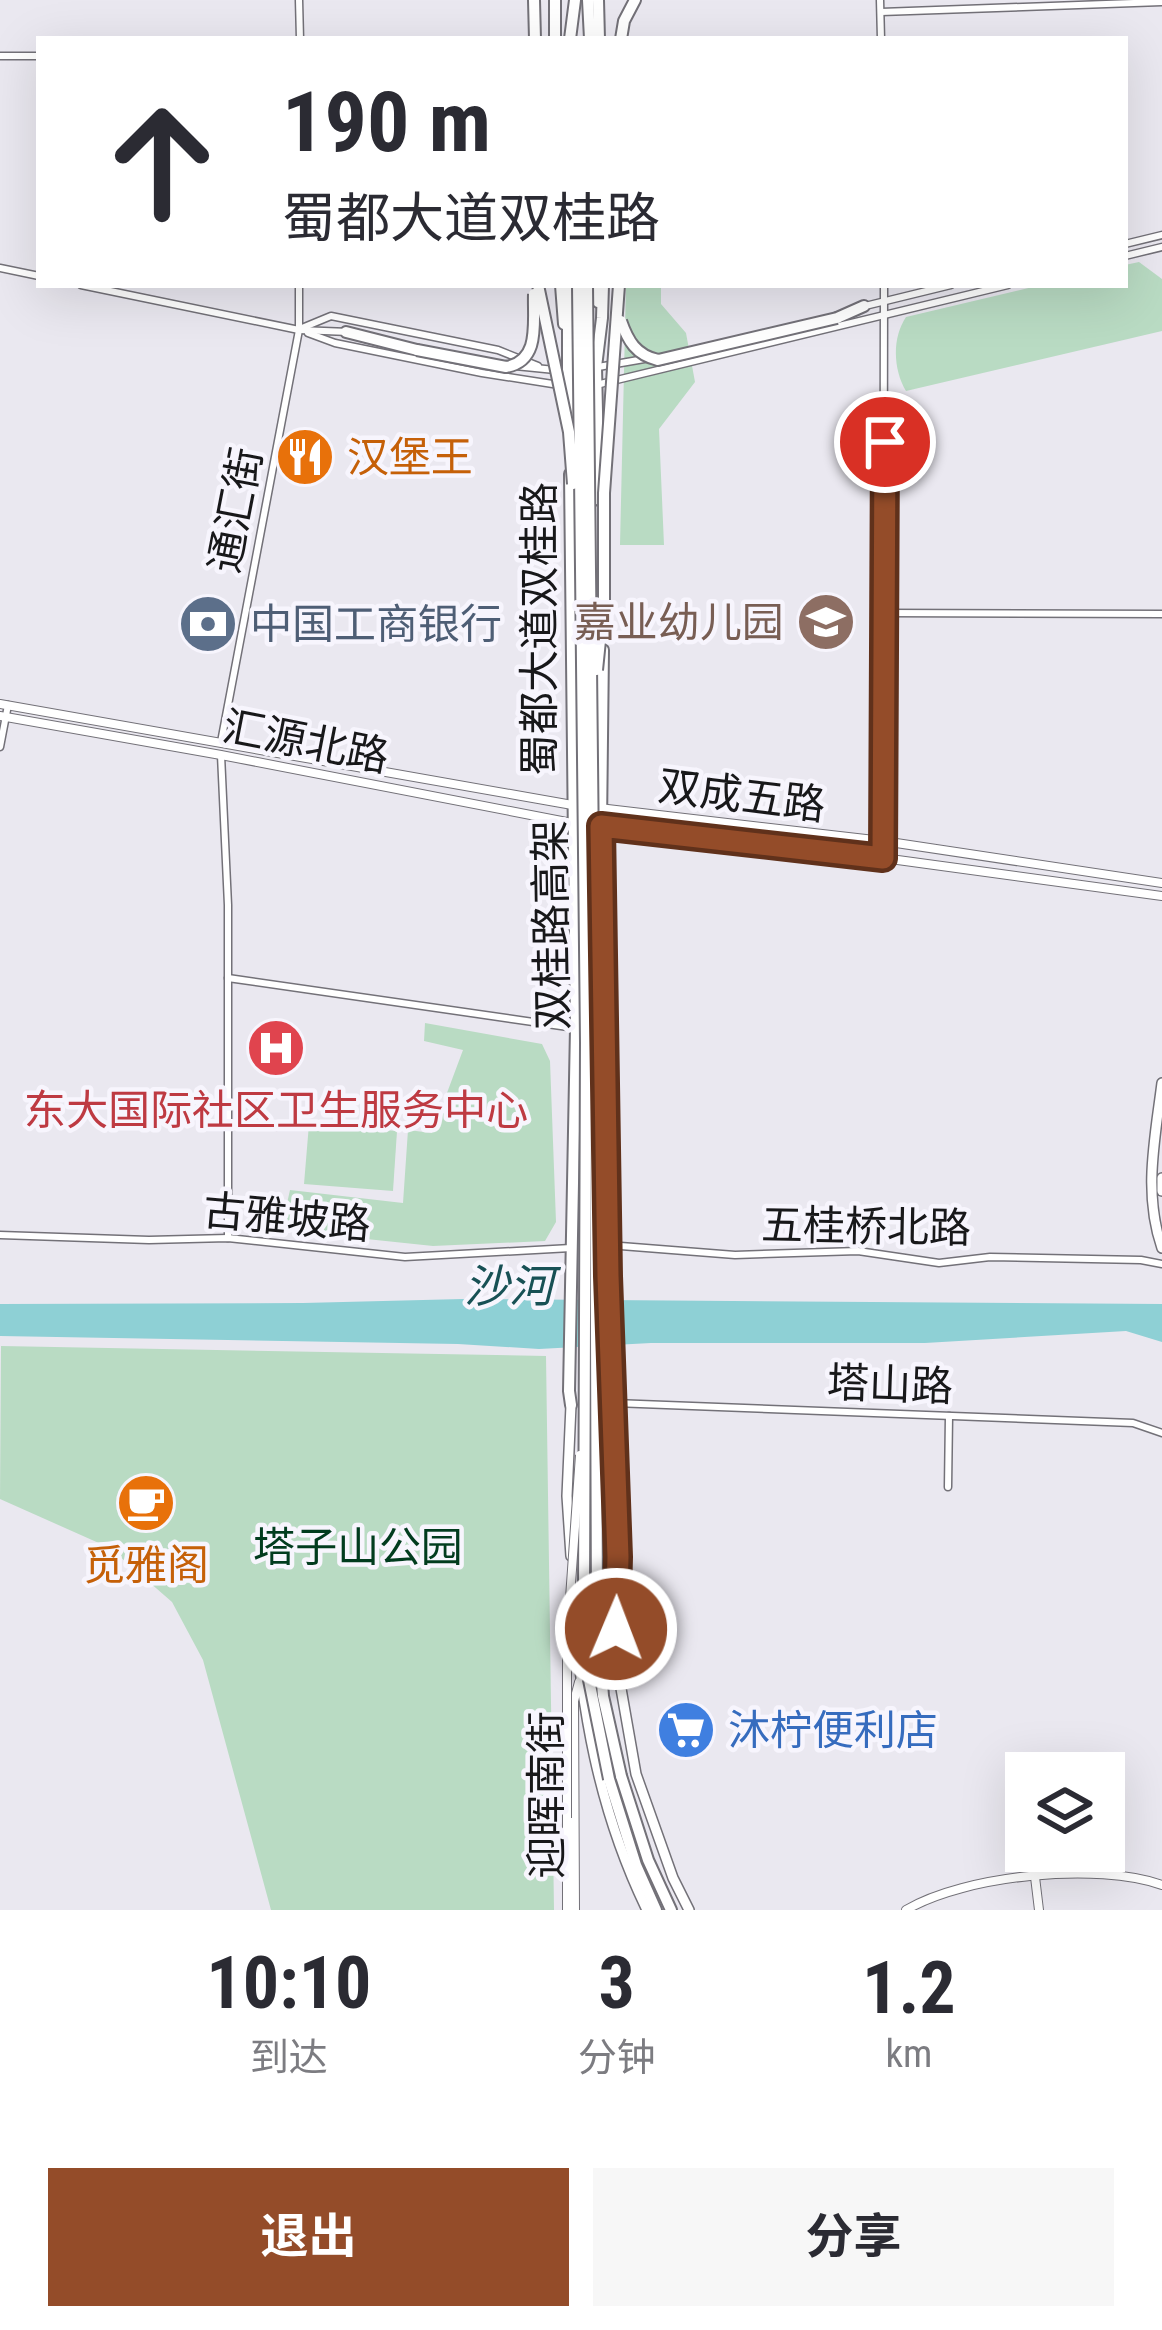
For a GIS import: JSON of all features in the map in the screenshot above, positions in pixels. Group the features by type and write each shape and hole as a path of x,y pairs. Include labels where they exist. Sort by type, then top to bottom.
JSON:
{"main road":[{"path":"534,0 535,36"},
{"path":"555,0 555,36"},
{"path":"586,36 598,0"},
{"path":"622,36 635,0"},
{"path":"581,1 585,36"},
{"path":"581,1 585,36"},
{"path":"346,332 417,350 506,367 517,365 527,358 532,342 536,288"},
{"path":"537,288 569,432 587,727"},
{"name":"双桂路高架","path":"572,288 587,727 597,1617 615,1777"},
{"name":"蜀都大道双桂路","path":"572,288 568,370 576,1028 569,1277 575,1401"},
{"path":"596,368 600,288"},
{"name":"蜀都大道双桂路","path":"600,288 596,385 604,682 601,826 614,1402"},
{"path":"587,727 604,602 604,493 619,288"},
{"path":"619,315 629,342 641,354 658,360 838,318 864,306"},
{"name":"双桂路高架","path":"587,727 586,1042 575,1401 590,1698 615,1777"},
{"path":"1162,1083 1150,1191 1162,1248"},
{"path":"1162,1178 1162,1191"},
{"path":"575,1401 567,1496 579,1680 593,1762 626,1864 650,1910"},
{"path":"614,1402 619,1681 636,1774 689,1910"},
{"path":"615,1777 650,1910"},
{"path":"615,1777 670,1910"}],"street":[{"path":"299,0 300,36"},
{"path":"880,0 881,36"},
{"path":"880,12 1162,2"},
{"path":"0,56 36,56"},
{"path":"1128,243 1162,235"},
{"path":"1128,255 1162,247"},
{"path":"0,268 36,275"},
{"path":"96,288 299,330 335,343 570,387 596,385 995,288"},
{"name":"通汇街","path":"228,1238 228,978 220,750 299,330 299,288"},
{"path":"883,858 884,288"},
{"path":"299,330 364,333 526,369 568,370 637,362 938,288"},
{"path":"299,330 332,316 498,350 548,371"},
{"path":"885,613 1162,614"},
{"path":"0,747 4,705"},
{"name":"汇源北路","path":"4,705 601,826"},
{"name":"汇源北路","path":"3,717 601,808"},
{"name":"双成五路","path":"601,808 883,841 1162,884"},
{"name":"双成五路","path":"601,826 1162,896"},
{"path":"228,978 576,1028"},
{"name":"古雅坡路","path":"0,1235 228,1238 405,1257 570,1248"},
{"name":"五桂桥北路","path":"570,1248 609,1245 735,1255 858,1251 939,1263 990,1257 1162,1264"},
{"path":"570,1248 585,1257 592,1279 593,1374 600,1390 614,1402"},
{"path":"571,1910 567,1641 574,1397 588,1391 614,1402"},
{"name":"塔山路","path":"614,1402 1133,1424 1162,1433"},
{"path":"948,1487 950,1416"},
{"name":"迎晖南街","path":"571,1910 574,1701 579,1680"},
{"path":"906,1910 992,1880 1086,1874 1143,1878 1162,1886"},
{"path":"1035,1877 1039,1910"}],"green space":[{"path":"1139,262 1162,279 1162,331 906,391 896,354 906,317 1028,288 1128,288 1128,264"},
{"path":"626,288 661,288 661,304 686,333 695,382 659,429 664,545 620,545"},
{"path":"425,1023 542,1044 550,1061 556,1222 545,1241 433,1246 281,1230 290,1190 403,1203 408,1130 432,1133 463,1050 424,1041"},
{"path":"309,1124 397,1131 393,1191 304,1184"},
{"name":"塔子山公园","path":"1,1346 546,1356 554,1910 271,1910 203,1660 172,1602 110,1548 0,1499"}],"water":[{"path":"463,1299 1162,1304 1162,1342 1126,1331 925,1343 651,1343 539,1349 0,1336 0,1304"}],"place":[{"name":"汉堡王","path":"305,457"},
{"name":"嘉业幼儿园","path":"826,622"},
{"name":"中国工商银行","path":"208,624"},
{"name":"东大国际社区卫生服务中心","path":"276,1048"},
{"name":"觅雅阁","path":"146,1503"},
{"name":"沐柠便利店","path":"686,1730"}],"route":[{"path":"616,1629 601,826 883,858 885,442"}],"water label":[{"name":"沙河","path":"509,1286"}]}
